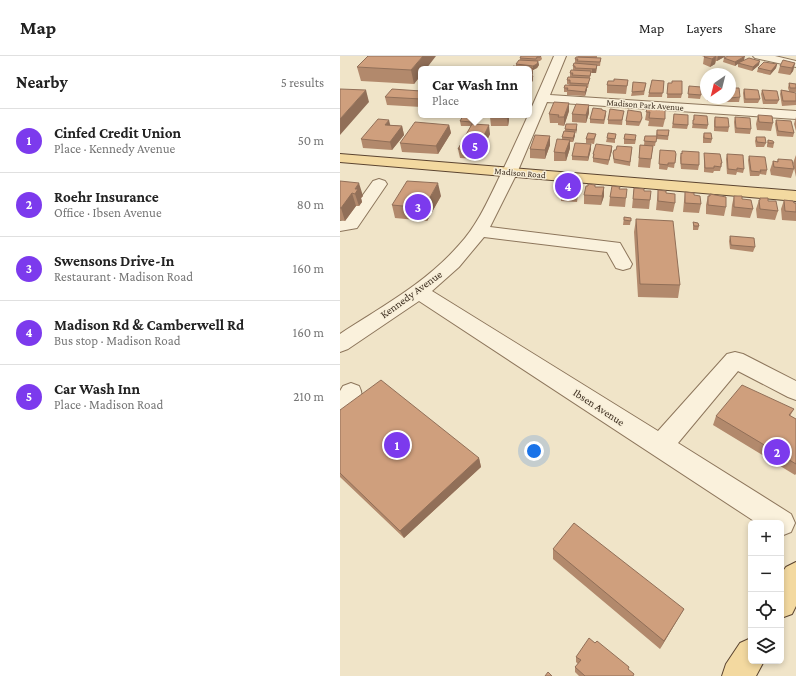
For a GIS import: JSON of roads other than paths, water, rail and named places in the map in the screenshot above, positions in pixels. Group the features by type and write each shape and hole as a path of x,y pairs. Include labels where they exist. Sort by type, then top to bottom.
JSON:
{"main road":[{"name":"Madison Road","path":"340,158 796,196"},
{"path":"784,598 796,577"},
{"path":"738,676 748,659"}],"street":[{"name":"Kennedy Avenue","path":"340,344 436,278 460,255 479,231 495,204 543,98 560,56"},
{"path":"759,56 796,64"},
{"name":"Madison Park Avenue","path":"543,98 796,115"},
{"path":"340,226 351,224 379,184"},
{"path":"479,231 614,247 623,264"},
{"name":"Ibsen Avenue","path":"418,291 776,520"},
{"path":"660,446 735,360 796,391"},
{"name":"Ibsen Avenue","path":"784,525 796,533"}],"place":[{"name":"Car Wash Inn","path":"475,146"},
{"name":"Madison Rd & Camberwell Rd","path":"568,186"},
{"name":"Swensons Drive-In","path":"418,207"},
{"name":"Cinfed Credit Union","path":"397,445"},
{"name":"Roehr Insurance","path":"777,452"}]}
